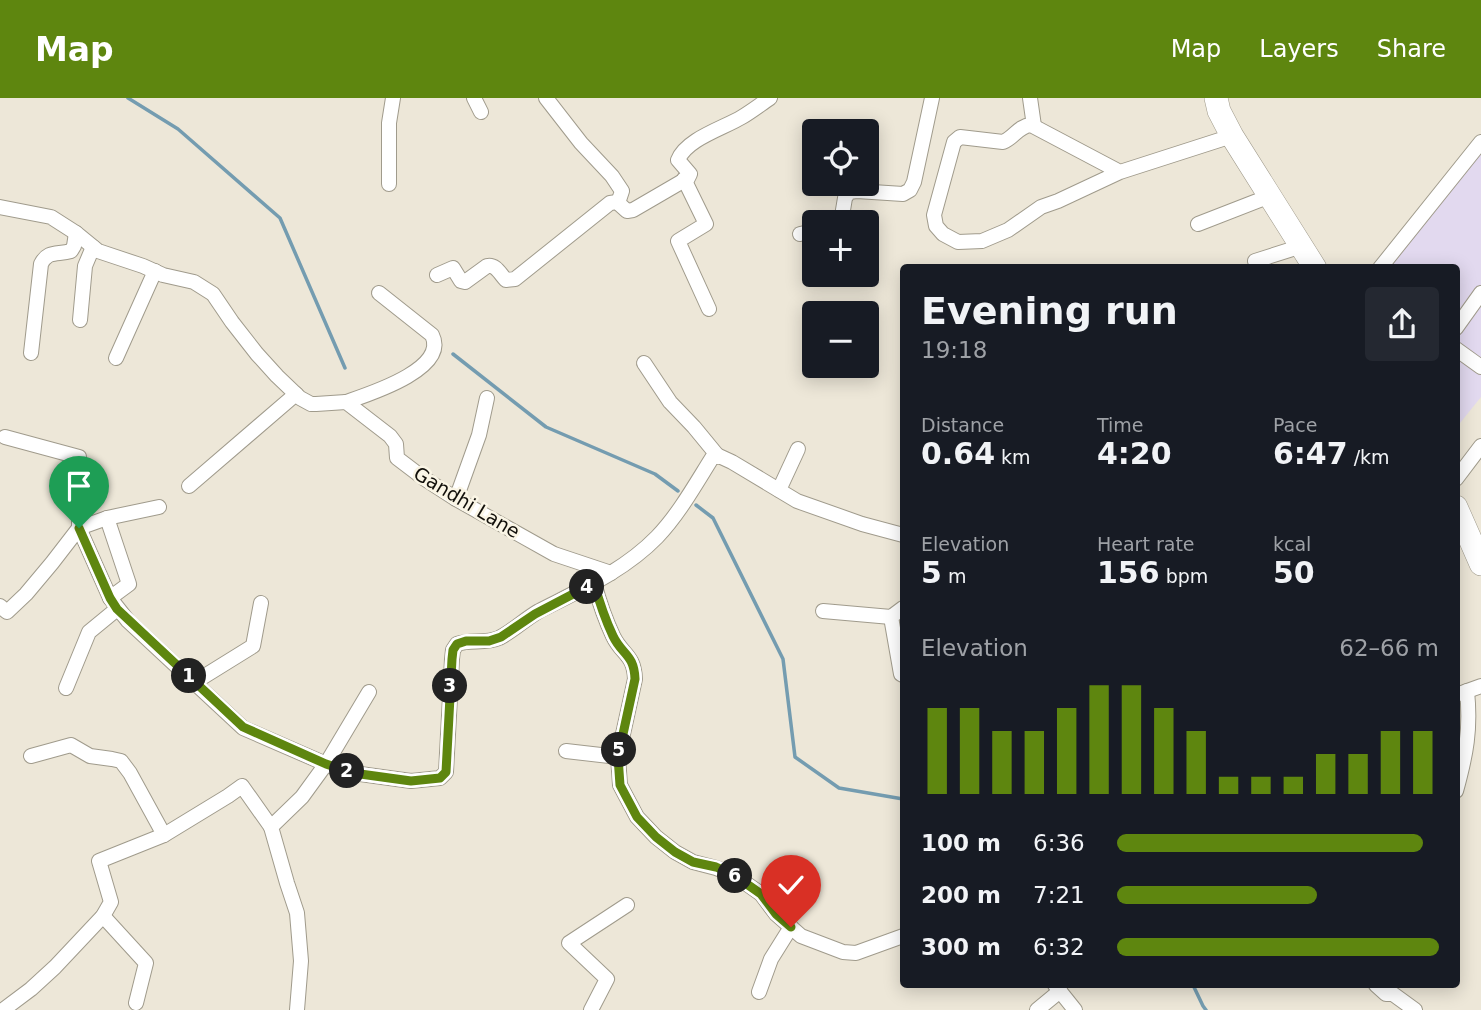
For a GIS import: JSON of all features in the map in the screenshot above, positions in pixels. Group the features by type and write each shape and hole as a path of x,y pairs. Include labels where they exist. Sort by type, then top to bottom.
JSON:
{"main road":[{"path":"1216,98 1231,136 1312,264"},
{"path":"1460,516 1481,564"}],"street":[{"path":"389,184 389,122 393,98"},
{"path":"474,98 481,112"},
{"path":"546,98 581,143 612,176 622,191 618,203"},
{"path":"437,275 453,268 461,281 465,282 490,265 494,266 506,281 515,279 610,203 615,201 628,211 633,210 684,179 691,174 679,161 681,154 700,137 736,121 770,98"},
{"path":"843,210 849,192 902,194 912,187 932,98"},
{"path":"1030,98 1034,126"},
{"path":"1120,172 1034,126 1021,127 1003,142 962,136 956,140 934,215 935,223 938,230 958,242 982,241 1008,229 1041,207 1120,172 1231,136"},
{"path":"1383,264 1481,142"},
{"path":"684,179 706,224 678,241 709,309"},
{"path":"1198,224 1270,196"},
{"path":"0,207 51,217 98,251 163,275 194,282 213,294 257,354 296,394 310,404 346,402 394,384 429,360 434,352 432,335 379,293"},
{"path":"31,353 41,264 49,254 71,251 76,233"},
{"path":"1255,261 1301,246"},
{"path":"80,320 85,266 93,247"},
{"path":"116,358 155,271"},
{"path":"1460,322 1481,293"},
{"path":"1460,352 1481,367"},
{"path":"644,363 670,402 717,455 797,501 900,534"},
{"path":"189,486 296,394"},
{"path":"456,499 479,435 486,398"},
{"name":"Gandhi Lane","path":"346,402 390,436 396,444 397,458 456,499 554,554 611,573"},
{"path":"5,437 79,457 79,528 113,603 128,621 243,727 326,764 353,773 411,781 440,778 446,772 452,659 457,644 501,637 535,614 611,573 639,553 677,513 712,458 717,455"},
{"path":"1460,474 1481,446"},
{"path":"779,490 798,449"},
{"path":"0,606 7,612 26,594 79,528 107,518 159,507"},
{"path":"66,688 89,632 129,584 107,518"},
{"path":"594,583 614,639 635,667 635,679 618,757 620,785 637,817 675,852 693,862 716,867 734,875 761,894 776,914 801,936 850,953 900,937"},
{"path":"195,682 253,646 261,603"},
{"path":"823,611 897,612 900,658"},
{"path":"1460,776 1468,732 1461,693 1481,685"},
{"path":"271,827 302,797 326,764 369,692"},
{"path":"31,756 71,745 90,756 121,761 163,835"},
{"path":"566,751 618,757"},
{"path":"3,1010 55,967 103,916 111,902 99,862 163,835 242,786 271,827 297,913 301,961 297,1010"},
{"path":"591,1010 607,979 569,943 627,905"},
{"path":"103,916 146,963 136,1003"},
{"path":"759,992 771,959 791,927"},
{"path":"1037,1010 1057,988 1075,1010"},
{"path":"1379,988 1415,1010"}],"shaded area":[{"path":"1481,148 1481,397 1460,423 1460,264 1385,264"}],"waterway":[{"path":"128,98 178,129 280,218 345,368"},
{"path":"453,354 546,427 655,474 678,491"},
{"path":"696,505 713,518 783,659 795,757 839,788 900,798"},
{"path":"1194,988 1206,1010"}],"route":[{"path":"79,528 117,609 243,727 326,764 353,773 411,781 440,778 446,772 452,659 457,644 501,637 535,614 594,583 614,639 635,667 635,679 618,757 620,785 629,805 656,837 675,852 693,862 716,867 734,875 761,894 776,914 791,927"}]}
